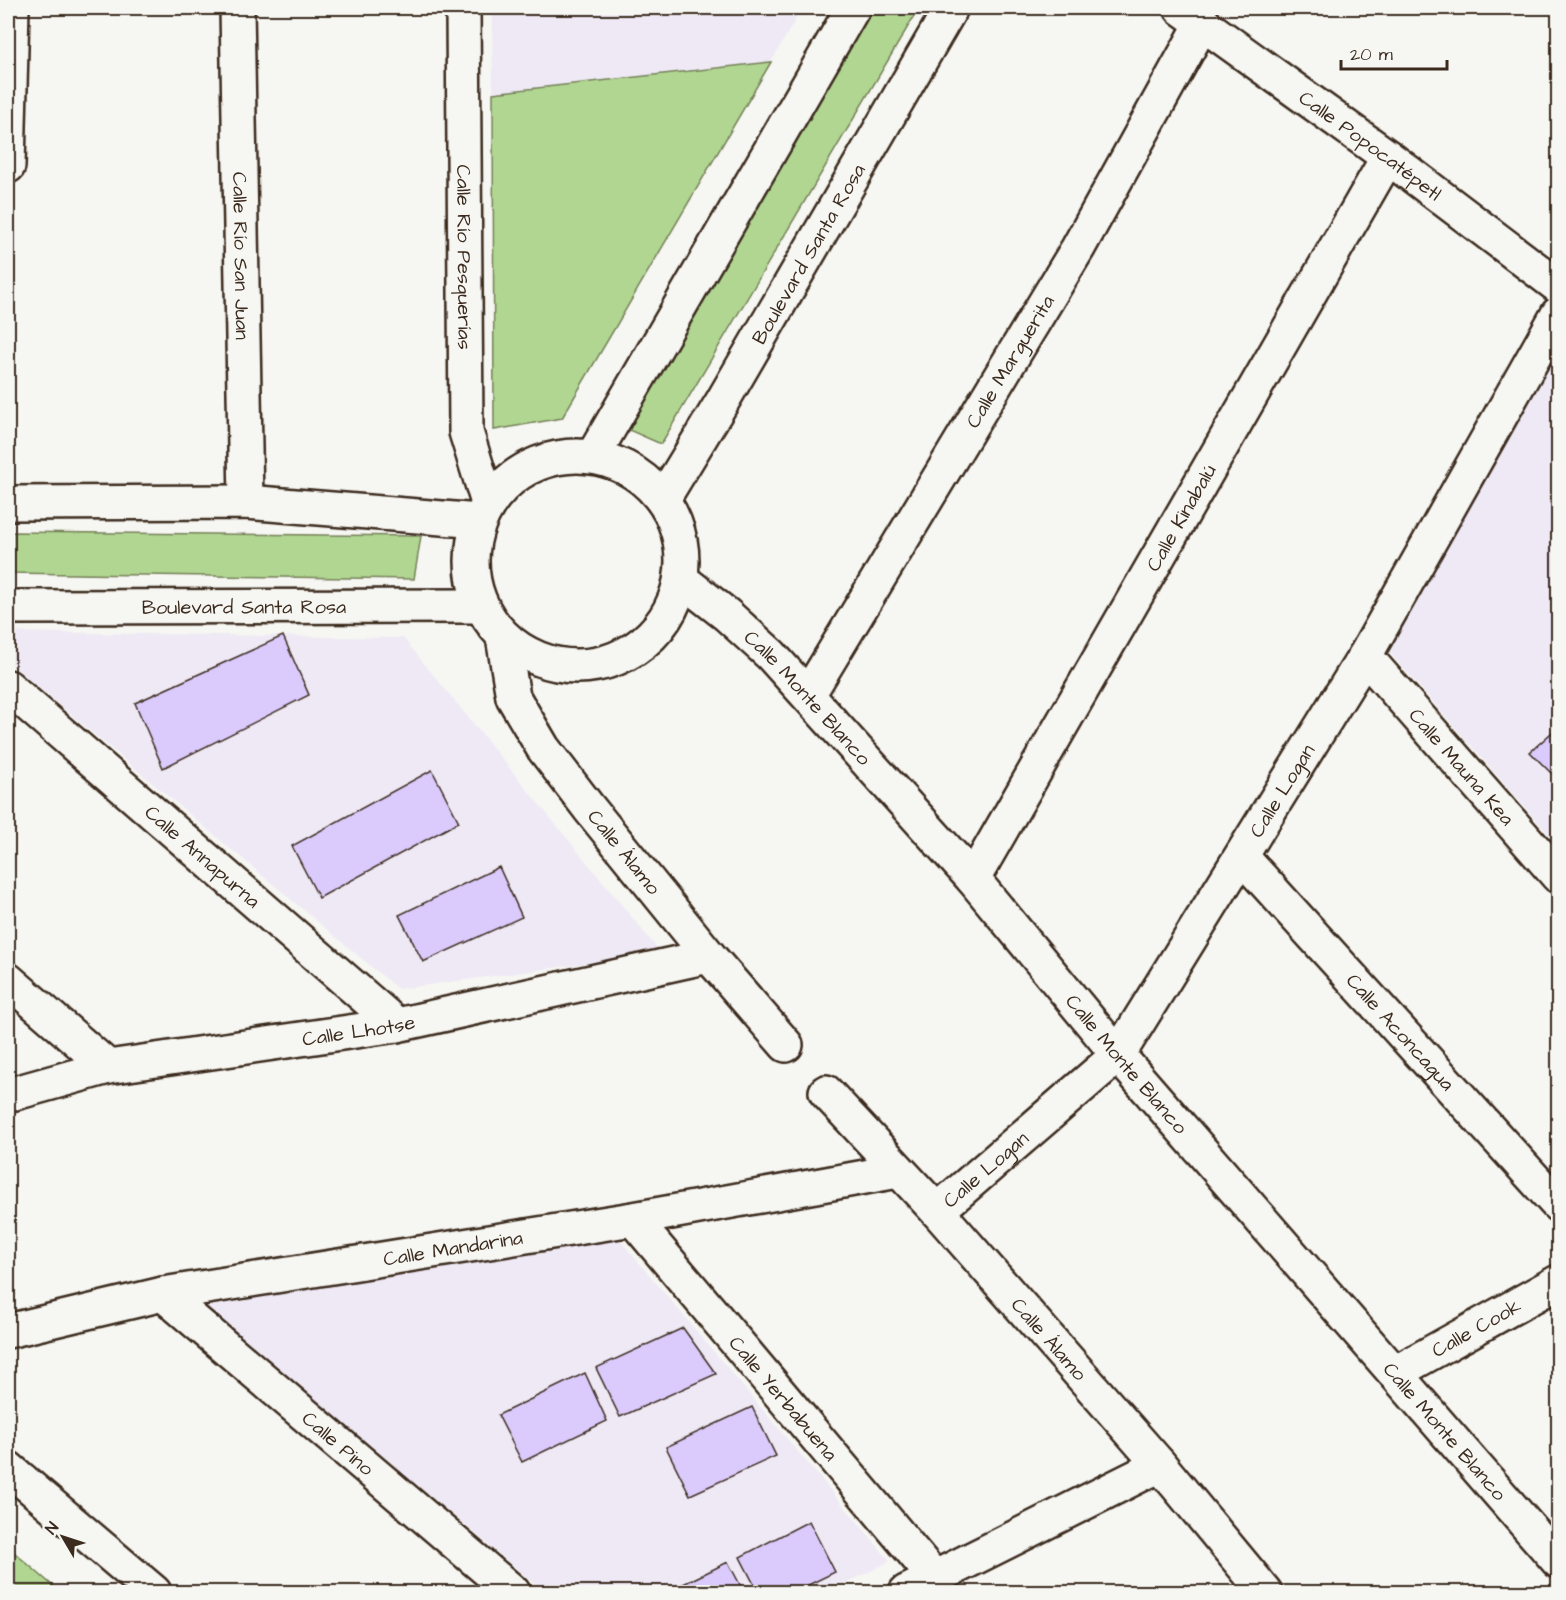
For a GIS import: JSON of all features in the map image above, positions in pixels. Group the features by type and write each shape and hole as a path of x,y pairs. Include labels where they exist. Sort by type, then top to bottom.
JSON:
{"street":[{"path":"8,166 12,8"},
{"name":"Calle Río San Juan","path":"237,8 246,502"},
{"name":"Calle Río Pesquerías","path":"463,8 466,432 483,512"},
{"path":"593,456 853,8"},
{"name":"Boulevard Santa Rosa","path":"663,499 722,402 951,8"},
{"name":"Calle Popocatépetl","path":"1192,15 1388,157 1558,286"},
{"name":"Calle Marguerita","path":"808,695 1078,248 1192,15"},
{"name":"Calle Kinabalú","path":"973,879 1388,157"},
{"name":"Calle Logan","path":"937,1211 1118,1055 1365,656 1558,314"},
{"path":"593,456 632,470 663,499 680,537 681,579 672,606 656,630 635,649 609,662 581,667 553,664 526,654 503,637 481,606 471,563 483,512 516,474 553,458 593,456"},
{"path":"8,503 246,502 483,512"},
{"name":"Calle Monte Blanco","path":"681,579 727,615 771,655 808,695 973,879 1118,1055 1395,1372 1553,1546"},
{"name":"Boulevard Santa Rosa","path":"8,607 481,606"},
{"name":"Calle Álamo","path":"503,637 513,697 543,748 710,956 786,1045"},
{"name":"Calle Mauna Kea","path":"1365,656 1558,876"},
{"name":"Calle Annapurna","path":"8,687 397,1025"},
{"name":"Calle Aconcagua","path":"1242,857 1558,1205"},
{"name":"Calle Lhotse","path":"8,1095 108,1067 397,1025 710,956"},
{"path":"8,980 108,1067"},
{"name":"Calle Álamo","path":"826,1092 937,1211 1160,1465 1265,1593"},
{"name":"Calle Mandarina","path":"8,1331 163,1294 633,1219 898,1171"},
{"name":"Calle Yerbabuena","path":"633,1219 935,1578"},
{"name":"Calle Cook","path":"1395,1372 1558,1282"},
{"name":"Calle Pino","path":"163,1294 513,1593"},
{"path":"906,1593 1160,1465"},
{"path":"8,1468 154,1593"}],"shaded area":[{"path":"492,8 802,8 771,62 493,93"},
{"path":"1558,348 1558,845 1383,645"},
{"path":"8,632 403,638 661,953 398,989 8,662"},
{"path":"613,1232 890,1561 829,1592 544,1592 201,1303"}],"green space":[{"path":"863,8 919,8 661,444 622,427"},
{"path":"771,62 562,418 494,430 493,93"},
{"path":"8,532 421,536 414,579 8,573"},
{"path":"8,1547 60,1592 8,1592"}],"building":[{"path":"283,636 309,695 163,768 135,703"},
{"path":"1558,727 1558,780 1530,752"},
{"path":"432,770 459,822 319,898 292,846"},
{"path":"499,867 522,917 423,962 399,915"},
{"path":"683,1328 716,1374 620,1417 596,1368"},
{"path":"585,1373 607,1421 522,1462 498,1415"},
{"path":"752,1407 776,1456 690,1495 666,1447"},
{"path":"809,1521 835,1572 794,1592 758,1592 740,1557"},
{"path":"728,1562 744,1592 667,1592"}]}
